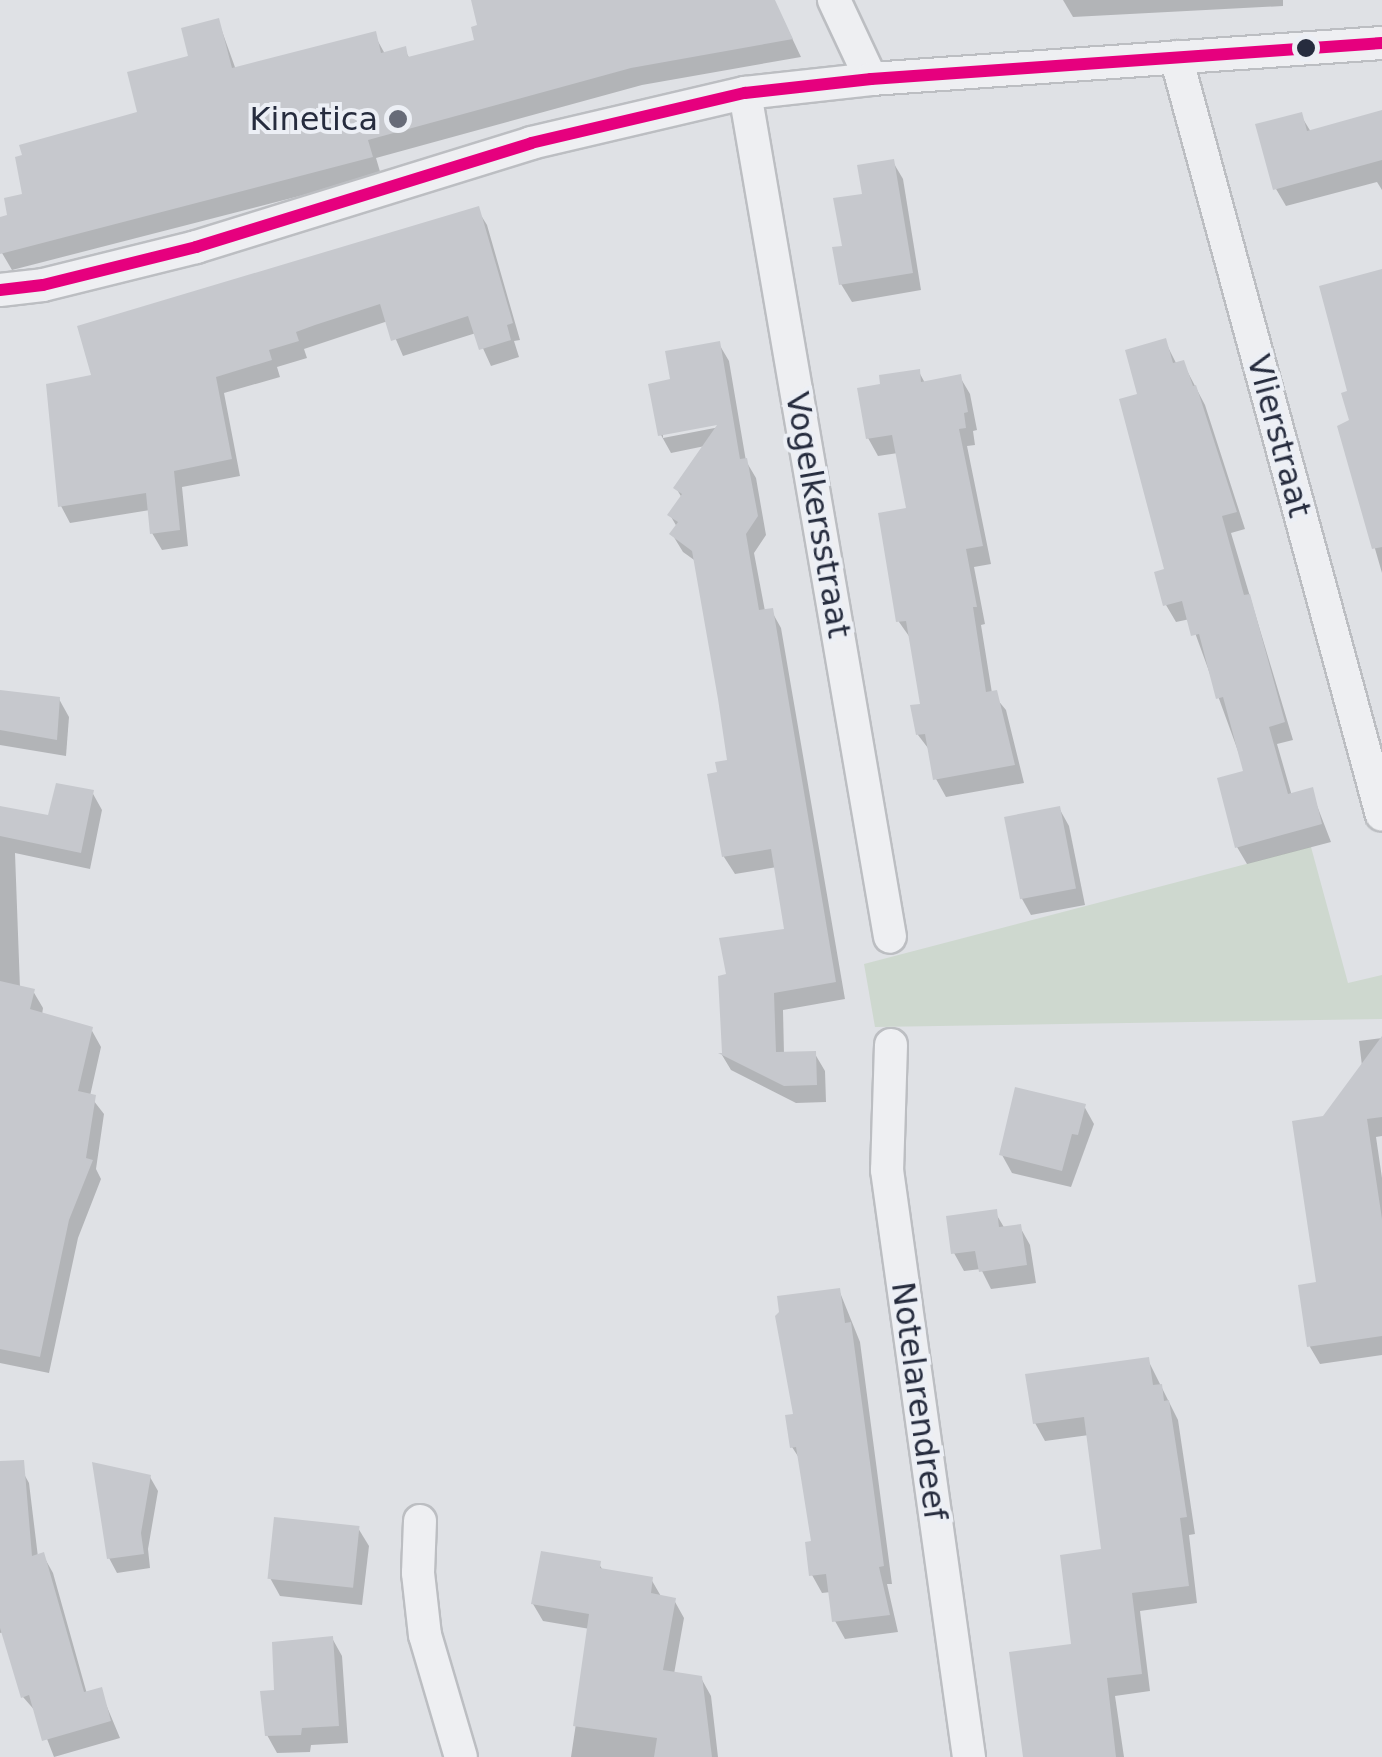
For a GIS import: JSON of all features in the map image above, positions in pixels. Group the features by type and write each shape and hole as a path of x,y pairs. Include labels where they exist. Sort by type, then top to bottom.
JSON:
{"street":[{"path":"834,0 872,79"},
{"path":"0,290 43,285 196,247 531,143 746,93 872,79 1382,43"},
{"name":"Vlierstraat","path":"1176,57 1382,815"},
{"name":"Vogelkersstraat","path":"746,93 890,937"},
{"name":"Notelarendreef","path":"891,1045 886,1099 887,1170 969,1757"},
{"path":"420,1521 418,1573 425,1636 462,1757"}],"shaded area":[{"path":"1311,847 1348,983 1382,975 1382,1019 875,1027 864,964"}],"building":[{"path":"471,0 775,0 793,39 631,68 368,140 373,157 0,254 0,217 7,215 4,198 22,194 15,157 22,155 19,145 137,112 127,72 188,56 181,28 219,18 232,68 376,31 381,53 406,46 408,57 474,40 471,27 477,25"},
{"path":"1382,110 1382,160 1273,190 1255,124 1302,112 1307,131"},
{"path":"894,159 913,273 839,285 832,247 842,246 833,198 862,194 857,165"},
{"path":"479,206 513,323 507,325 511,340 479,350 468,316 391,341 380,304 296,332 299,341 269,350 272,360 216,377 232,459 174,471 180,530 150,534 146,493 58,507 46,384 91,375 77,326"},
{"path":"1382,269 1382,547 1372,549 1337,426 1349,420 1341,393 1347,391 1319,286"},
{"path":"1166,338 1173,363 1184,360 1193,386 1196,385 1237,512 1222,516 1244,595 1250,594 1285,722 1269,727 1288,794 1313,787 1322,824 1235,848 1217,778 1243,771 1223,697 1216,699 1199,634 1191,636 1182,601 1163,606 1154,572 1164,569 1119,399 1137,394 1125,350"},
{"path":"720,341 740,459 747,458 758,516 746,534 759,610 773,608 836,982 774,993 776,1052 816,1051 817,1085 784,1086 718,1053 722,1053 718,976 726,974 719,938 784,929 771,849 722,857 707,774 717,772 715,762 727,760 718,699 692,551 669,534 678,522 667,515 682,494 673,488 717,425 658,436 648,384 670,379 665,351"},
{"path":"920,369 921,382 961,374 968,412 964,413 966,428 959,429 983,546 966,549 977,607 973,607 986,692 997,690 1015,765 933,780 925,734 916,735 910,705 920,704 906,621 896,622 878,513 906,508 892,435 866,439 857,388 880,384 879,375"},
{"path":"0,690 60,697 57,740 0,730"},
{"path":"56,783 94,790 81,853 0,836 0,806 48,815"},
{"path":"1060,806 1076,888 1020,899 1004,817"},
{"path":"0,981 35,989 30,1009 93,1027 78,1091 96,1095 86,1158 93,1160 69,1220 40,1357 0,1349"},
{"path":"1382,1036 1382,1117 1367,1119 1382,1219 1382,1336 1307,1347 1298,1285 1316,1282 1292,1121 1323,1116"},
{"path":"1015,1087 1086,1104 1078,1135 1072,1134 1062,1171 999,1155"},
{"path":"997,1209 999,1227 1021,1224 1027,1265 979,1272 975,1251 951,1254 946,1216"},
{"path":"840,1288 845,1323 851,1322 884,1566 879,1567 890,1615 832,1622 826,1574 809,1576 805,1542 811,1541 796,1447 790,1448 785,1415 793,1414 775,1316 779,1312 777,1296"},
{"path":"1149,1357 1153,1385 1162,1384 1164,1401 1169,1400 1187,1517 1180,1518 1189,1586 1132,1593 1142,1674 1107,1678 1116,1757 1023,1757 1009,1652 1071,1644 1060,1555 1101,1549 1084,1417 1033,1424 1025,1374"},
{"path":"24,1460 32,1556 44,1552 84,1692 102,1687 111,1721 42,1741 29,1695 21,1698 0,1628 0,1461"},
{"path":"92,1462 151,1475 141,1533 144,1554 107,1559"},
{"path":"274,1517 360,1526 353,1588 268,1579"},
{"path":"541,1551 601,1561 600,1568 653,1577 651,1593 676,1598 663,1670 702,1676 712,1757 654,1757 657,1738 573,1726 589,1614 531,1604"},
{"path":"333,1636 339,1726 302,1728 301,1735 265,1736 260,1691 274,1690 272,1642"}],"transit line":[{"path":"0,290 43,285 196,247 531,143 745,93 871,79 1382,43"}],"place":[{"name":"Kinetica","path":"398,119"}]}
